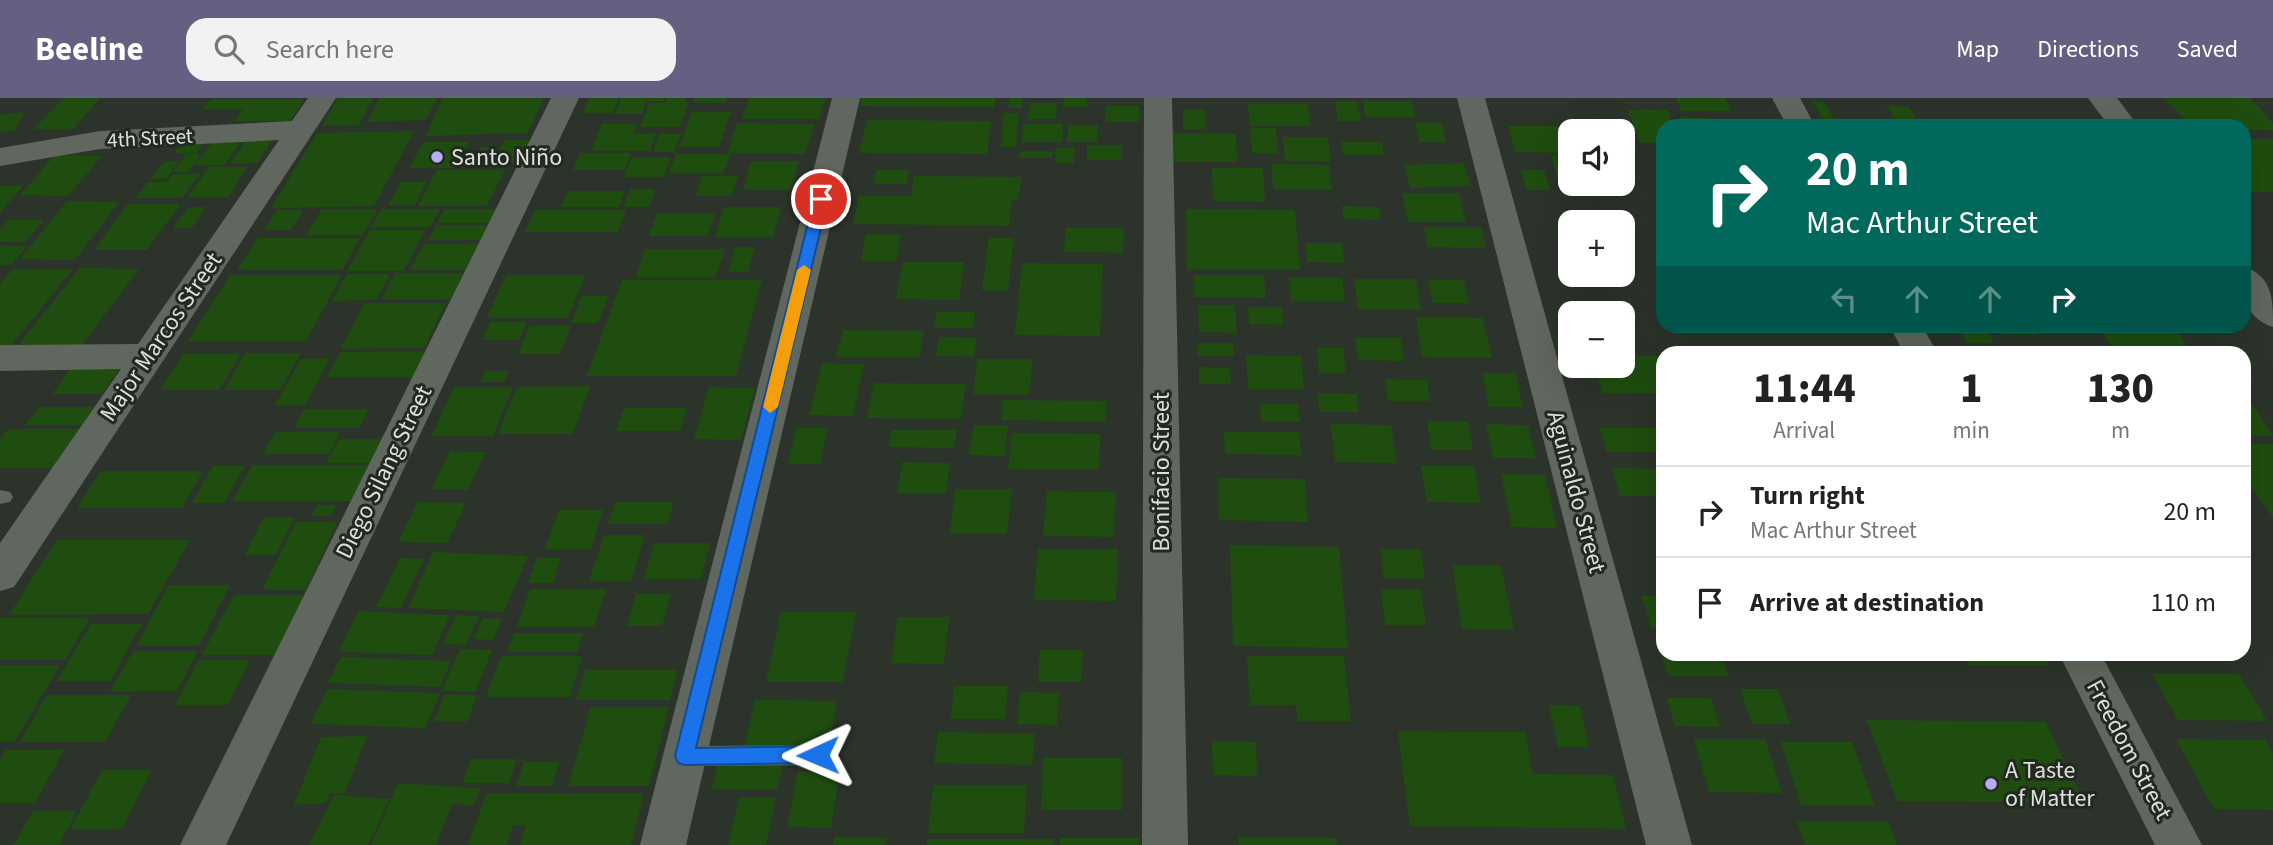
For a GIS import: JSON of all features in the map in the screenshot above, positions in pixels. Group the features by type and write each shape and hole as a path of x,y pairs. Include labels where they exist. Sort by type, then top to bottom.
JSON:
{"street":[{"name":"Major Marcos Street","path":"6,558 148,356 322,98"},
{"name":"Diego Silang Street","path":"203,845 565,98"},
{"path":"663,845 846,98"},
{"name":"Bonifacio Street","path":"1158,98 1165,845"},
{"name":"Aguinaldo Street","path":"1471,98 1669,845"},
{"path":"1786,98 1797,119"},
{"path":"2102,98 2118,119"},
{"name":"4th Street","path":"0,156 100,140 301,130"},
{"path":"2251,287 2273,315"},
{"path":"0,358 148,356"},
{"name":"Freedom Street","path":"2083,661 2179,845"}],"lane":[{"path":"685,756 818,755"}],"building":[{"path":"64,98 100,98 72,130 34,129"},
{"path":"338,98 373,98 359,125 322,126"},
{"path":"379,98 437,98 426,120 367,122"},
{"path":"442,98 544,98 528,133 426,136"},
{"path":"589,98 619,98 613,113 582,113"},
{"path":"621,98 665,98 664,101 645,102 643,114 615,114"},
{"path":"667,98 686,98 685,103 689,103 680,127 640,127 650,103 665,103"},
{"path":"694,98 728,98 726,103 692,102"},
{"path":"749,98 825,98 819,119 742,119"},
{"path":"862,98 996,98 994,107 860,106"},
{"path":"1009,98 1023,98 1022,108 1008,108"},
{"path":"1064,98 1087,98 1087,107 1063,107"},
{"path":"1676,98 1725,98 1731,111 1681,111"},
{"path":"2165,98 2250,98 2273,123 2273,130 2251,130 2251,119 2184,119"},
{"path":"211,99 304,99 290,121 235,121 243,109 203,109"},
{"path":"1335,101 1357,101 1361,121 1338,121"},
{"path":"1363,101 1412,101 1415,117 1365,117"},
{"path":"1813,102 1824,102 1834,119 1822,119"},
{"path":"1030,103 1057,103 1056,119 1028,119"},
{"path":"1248,104 1308,104 1311,126 1250,126"},
{"path":"1106,106 1139,106 1139,122 1105,122"},
{"path":"1887,106 1909,107 1916,119 1894,119"},
{"path":"1183,109 1206,110 1206,129 1183,129"},
{"path":"1628,110 1667,110 1670,119 1656,119 1656,143 1640,143 1635,119 1631,119"},
{"path":"25,112 15,130 0,132 0,115"},
{"path":"692,112 731,112 719,147 679,147"},
{"path":"1004,113 1019,113 1016,147 1001,147"},
{"path":"1680,117 1706,119 1681,119"},
{"path":"867,120 991,121 987,154 859,153"},
{"path":"1415,122 1442,123 1446,142 1419,142"},
{"path":"737,123 814,124 805,154 731,153 724,173 669,173 676,154 727,154"},
{"path":"602,124 637,124 633,134 656,134 650,151 591,151"},
{"path":"1023,124 1063,124 1062,142 1022,142"},
{"path":"1068,125 1098,125 1097,142 1067,142"},
{"path":"1508,126 1558,126 1558,153 1515,152"},
{"path":"1250,128 1276,128 1278,154 1252,153"},
{"path":"414,131 374,206 271,208 317,133"},
{"path":"1172,133 1236,134 1237,162 1173,162"},
{"path":"659,134 681,134 674,152 653,152"},
{"path":"249,136 275,136 257,163 230,163"},
{"path":"1283,137 1328,137 1331,161 1285,161"},
{"path":"2251,139 2273,139 2273,192 2251,192"},
{"path":"504,140 531,140 520,163 493,163"},
{"path":"213,141 241,141 224,165 195,165"},
{"path":"183,142 204,142 196,153 174,153"},
{"path":"424,142 469,142 455,168 409,168"},
{"path":"1341,142 1382,142 1384,155 1343,155"},
{"path":"1087,145 1122,145 1122,160 1087,160"},
{"path":"480,147 497,147 491,159 474,159"},
{"path":"1056,148 1075,148 1074,163 1055,163"},
{"path":"1020,151 1053,151 1052,158 1019,158"},
{"path":"580,153 631,153 625,170 573,170"},
{"path":"186,154 201,154 188,172 173,172"},
{"path":"55,155 102,156 68,196 20,195"},
{"path":"1551,156 1558,156 1558,180"},
{"path":"632,157 671,157 664,177 624,177"},
{"path":"165,161 179,161 166,179 150,179"},
{"path":"751,161 799,161 791,190 743,190"},
{"path":"1464,163 1471,186 1410,188 1404,165"},
{"path":"1271,164 1329,165 1332,190 1273,189"},
{"path":"209,167 248,167 228,197 188,197"},
{"path":"1212,168 1263,168 1265,202 1213,201"},
{"path":"437,170 505,170 487,206 418,206"},
{"path":"876,170 909,170 907,184 873,184"},
{"path":"1521,170 1544,170 1550,190 1527,190"},
{"path":"173,174 200,174 182,198 136,198 148,182 166,182"},
{"path":"702,176 738,176 732,196 696,196"},
{"path":"914,176 1021,177 1019,199 1012,199 1009,226 853,224 859,196 911,196"},
{"path":"401,182 427,182 415,205 388,205"},
{"path":"0,186 23,186 0,213"},
{"path":"630,189 655,189 649,207 623,207"},
{"path":"568,191 625,191 619,207 561,207"},
{"path":"1402,193 1459,193 1466,222 1408,222"},
{"path":"67,201 119,202 75,260 20,259"},
{"path":"128,204 180,204 147,250 94,250"},
{"path":"1342,206 1379,207 1381,220 1343,219"},
{"path":"188,207 206,207 192,228 173,228"},
{"path":"724,207 781,207 773,237 715,237"},
{"path":"322,209 378,209 363,235 306,235"},
{"path":"381,209 440,209 430,227 371,227"},
{"path":"444,209 500,209 494,223 437,223"},
{"path":"1186,209 1295,210 1300,270 1187,269"},
{"path":"277,210 303,210 291,230 264,230"},
{"path":"535,210 626,210 618,232 525,232"},
{"path":"657,213 715,213 708,236 649,236"},
{"path":"8,220 44,220 25,242 0,242 0,229"},
{"path":"436,225 493,225 486,240 429,240"},
{"path":"1424,227 1481,227 1486,248 1428,247"},
{"path":"1066,228 1124,228 1123,253 1064,252"},
{"path":"370,230 425,230 404,271 347,271"},
{"path":"866,234 901,235 896,261 861,261"},
{"path":"258,238 360,238 342,270 237,270"},
{"path":"989,238 1014,238 1008,291 982,290"},
{"path":"483,243 471,270 410,270 424,244"},
{"path":"1305,243 1342,243 1345,263 1307,262"},
{"path":"0,245 27,246 11,265 0,265"},
{"path":"735,247 755,247 748,272 728,272"},
{"path":"645,249 725,249 716,277 636,277"},
{"path":"903,262 964,262 959,300 896,299"},
{"path":"1022,263 1103,264 1100,336 1015,335"},
{"path":"80,268 139,269 81,346 19,344"},
{"path":"13,269 72,270 10,347 0,346 0,284"},
{"path":"395,273 472,273 460,299 381,300"},
{"path":"347,274 390,274 376,300 332,301"},
{"path":"230,275 342,275 306,341 188,341"},
{"path":"506,275 585,275 568,318 487,318"},
{"path":"1194,275 1264,275 1266,298 1194,297"},
{"path":"1289,277 1342,278 1345,301 1291,301"},
{"path":"1354,279 1416,279 1421,310 1358,309"},
{"path":"622,280 762,280 736,376 587,376"},
{"path":"1428,280 1464,280 1469,303 1433,303"},
{"path":"582,296 608,296 598,323 571,323"},
{"path":"365,303 446,303 424,348 340,349"},
{"path":"1198,305 1235,305 1237,333 1199,332"},
{"path":"1248,307 1282,307 1283,325 1249,324"},
{"path":"937,312 975,312 973,328 934,328"},
{"path":"1416,317 1483,318 1492,358 1422,357"},
{"path":"490,322 527,322 519,340 482,340"},
{"path":"571,325 560,354 518,354 530,326"},
{"path":"843,330 924,331 919,357 836,357"},
{"path":"1962,333 1989,333 1994,343 1967,343"},
{"path":"2034,333 2035,335 1999,334"},
{"path":"2103,333 2178,333 2187,346 2111,346"},
{"path":"939,337 977,338 974,357 936,356"},
{"path":"1355,338 1401,338 1404,361 1358,360"},
{"path":"1197,343 1233,343 1234,356 1197,356"},
{"path":"1317,348 1343,348 1346,373 1319,373"},
{"path":"340,352 425,352 413,377 326,377"},
{"path":"246,353 301,353 280,390 224,390"},
{"path":"183,354 241,354 219,390 160,390"},
{"path":"1246,355 1301,356 1304,389 1248,389"},
{"path":"1635,355 1656,356 1656,393 1602,393 1598,378 1635,378"},
{"path":"330,358 305,405 275,405 301,359"},
{"path":"977,359 1033,359 1029,395 973,394"},
{"path":"822,363 864,364 853,416 809,415"},
{"path":"74,364 123,364 102,394 52,394"},
{"path":"1199,367 1230,368 1231,384 1199,384"},
{"path":"485,371 509,371 504,382 480,382"},
{"path":"1482,373 1515,373 1523,407 1489,407"},
{"path":"1385,379 1427,380 1430,401 1388,401"},
{"path":"874,383 966,384 961,419 867,418"},
{"path":"590,386 573,434 498,434 517,387"},
{"path":"454,387 513,387 493,436 432,436"},
{"path":"709,387 755,388 741,440 694,439"},
{"path":"1317,393 1357,394 1359,412 1320,412"},
{"path":"1003,400 1107,401 1106,422 1001,420"},
{"path":"1260,404 1298,404 1300,422 1261,421"},
{"path":"2251,405 2253,405 2273,436 2251,435"},
{"path":"39,407 94,407 82,425 25,425"},
{"path":"624,408 687,408 680,431 616,431"},
{"path":"304,409 369,409 359,428 294,428"},
{"path":"1427,421 1468,422 1473,450 1431,450"},
{"path":"1331,424 1391,425 1397,463 1335,462"},
{"path":"1486,424 1528,425 1536,458 1493,458"},
{"path":"973,425 1008,425 1005,456 969,455"},
{"path":"796,428 828,428 820,464 788,464"},
{"path":"1600,428 1656,428 1656,452 1607,452"},
{"path":"8,429 81,429 54,468 0,468 0,439"},
{"path":"892,430 957,430 954,448 889,447"},
{"path":"275,432 340,432 329,454 263,454"},
{"path":"1224,432 1299,432 1301,455 1225,454"},
{"path":"1012,433 1100,434 1099,470 1008,469"},
{"path":"339,439 393,439 382,463 326,463"},
{"path":"2251,444 2273,444 2273,517 2251,487"},
{"path":"450,451 486,452 468,490 432,489"},
{"path":"902,462 950,463 946,494 897,493"},
{"path":"252,465 378,465 361,501 232,501"},
{"path":"213,466 245,466 224,503 192,503"},
{"path":"1421,466 1474,466 1481,503 1427,502"},
{"path":"1612,468 1656,469 1656,496 1620,496"},
{"path":"101,471 203,471 182,508 77,508"},
{"path":"1501,474 1545,475 1557,528 1512,527"},
{"path":"1218,478 1305,479 1308,522 1219,520"},
{"path":"955,489 1012,489 1007,534 950,533"},
{"path":"1047,491 1116,492 1114,537 1043,536"},
{"path":"418,502 466,503 447,543 398,542"},
{"path":"615,502 674,502 668,524 608,524"},
{"path":"317,505 337,505 331,516 312,516"},
{"path":"559,510 603,510 591,549 545,549"},
{"path":"264,517 295,517 276,555 245,555"},
{"path":"296,522 337,522 306,590 262,590"},
{"path":"604,535 645,535 631,581 589,581"},
{"path":"57,540 190,540 148,614 9,615"},
{"path":"654,543 710,543 701,579 643,579"},
{"path":"1230,545 1339,547 1348,648 1233,646"},
{"path":"1038,549 1118,549 1116,601 1034,600"},
{"path":"1380,549 1421,550 1425,579 1384,578"},
{"path":"433,552 528,556 504,612 408,608"},
{"path":"400,558 424,559 401,608 376,607"},
{"path":"537,558 561,558 553,583 528,583"},
{"path":"1452,565 1501,566 1514,630 1462,629"},
{"path":"169,585 230,585 199,646 136,646"},
{"path":"530,589 606,589 594,627 517,627"},
{"path":"1381,589 1421,590 1426,625 1385,625"},
{"path":"636,594 671,594 662,626 627,626"},
{"path":"234,595 304,595 276,655 202,655"},
{"path":"1642,596 1656,596 1656,629 1651,629"},
{"path":"359,611 450,615 432,655 339,652"},
{"path":"781,612 856,612 843,682 766,682"},
{"path":"456,615 479,616 466,645 443,644"},
{"path":"898,617 949,617 944,664 891,663"},
{"path":"0,618 90,618 65,660 0,660"},
{"path":"483,618 502,619 493,640 474,639"},
{"path":"91,624 142,624 110,681 57,681"},
{"path":"514,633 583,633 577,652 507,652"},
{"path":"460,649 492,650 475,692 442,691"},
{"path":"1040,650 1083,650 1081,682 1038,682"},
{"path":"133,651 198,651 177,691 110,691"},
{"path":"501,656 582,656 570,697 486,697"},
{"path":"1247,656 1344,656 1351,721 1298,721 1296,705 1250,706"},
{"path":"341,657 451,661 440,687 328,683"},
{"path":"199,660 250,660 228,705 175,705"},
{"path":"1663,661 1723,661 1728,676 1668,676"},
{"path":"1966,661 2047,661 2049,665 1968,665"},
{"path":"0,665 60,665 15,741 0,741"},
{"path":"585,670 678,670 670,700 576,700"},
{"path":"2152,673 2239,674 2267,721 2178,720"},
{"path":"954,686 1008,686 1005,719 951,719"},
{"path":"328,689 440,693 425,728 311,724"},
{"path":"1740,689 1778,689 1790,724 1752,724"},
{"path":"1020,692 1059,693 1057,725 1017,724"},
{"path":"445,694 477,695 467,722 434,721"},
{"path":"47,695 131,695 105,742 20,742"},
{"path":"1667,698 1711,698 1720,727 1675,726"},
{"path":"755,700 837,701 828,750 744,749"},
{"path":"1549,705 1580,706 1589,747 1558,747"},
{"path":"591,707 669,707 649,786 568,786"},
{"path":"1867,720 2046,722 2084,803 1897,801"},
{"path":"1398,731 1525,732 1533,774 1613,775 1626,829 1410,826"},
{"path":"938,732 1035,734 1032,765 934,763"},
{"path":"367,736 345,793 330,793 326,803 294,805 321,737"},
{"path":"1694,739 1765,739 1782,793 1709,792"},
{"path":"2176,739 2265,740 2273,754 2273,810 2214,809"},
{"path":"1212,741 1256,742 1257,776 1213,775"},
{"path":"1781,742 1852,742 1875,806 1801,805"},
{"path":"6,750 64,750 35,803 0,803 0,760"},
{"path":"1043,758 1122,758 1122,810 1041,810"},
{"path":"471,759 517,759 509,783 463,783"},
{"path":"524,762 559,762 552,786 516,786"},
{"path":"718,762 783,762 777,790 712,789"},
{"path":"102,770 152,770 122,829 70,830"},
{"path":"798,771 840,772 831,828 787,827"},
{"path":"398,783 481,788 473,806 452,804 436,845 371,845"},
{"path":"933,785 1027,785 1024,833 928,833"},
{"path":"487,793 644,793 631,845 520,845 526,825 513,825 507,845 468,845"},
{"path":"334,795 390,799 368,845 309,845"},
{"path":"739,797 776,798 766,845 728,845"},
{"path":"33,811 77,811 59,845 14,845"},
{"path":"1797,821 1888,821 1897,845 1805,845"},
{"path":"834,837 887,838 886,845 833,845"},
{"path":"1238,837 1336,838 1337,845 1239,845"},
{"path":"1060,838 1139,838 1139,845 1060,845"},
{"path":"927,839 1054,839 1054,845 927,845"}],"slow traffic":[{"path":"770,407 804,270"}],"place":[{"name":"Santo Niño","path":"437,157"},
{"name":"A Taste of Matter","path":"1991,784"}],"route":[{"path":"818,755 685,756 821,199"}]}
